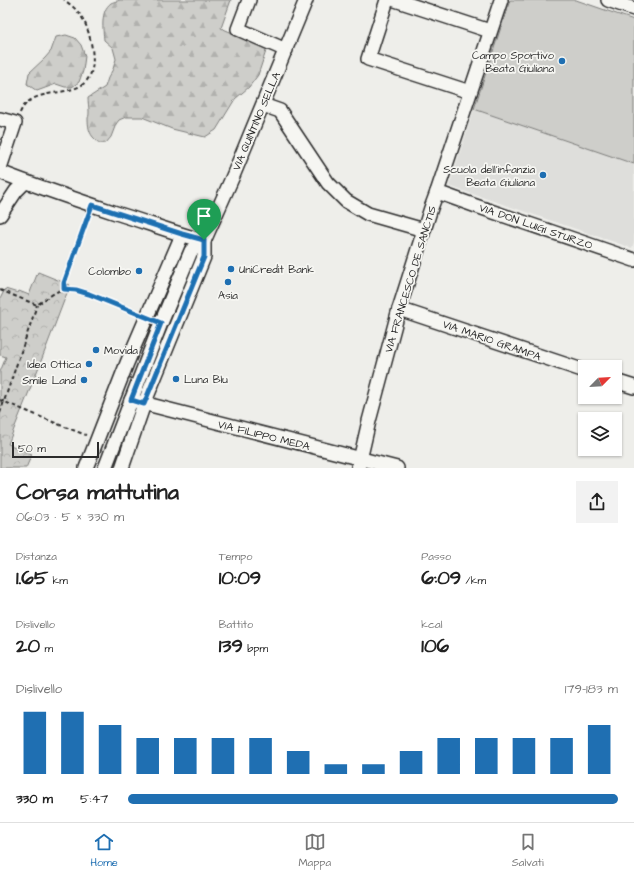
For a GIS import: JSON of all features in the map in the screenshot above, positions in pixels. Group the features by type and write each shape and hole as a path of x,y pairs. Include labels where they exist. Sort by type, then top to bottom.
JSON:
{"street":[{"path":"249,0 238,29 286,50"},
{"name":"VIA QUINTINO SELLA","path":"122,468 144,404 204,257 204,240 233,176 306,0"},
{"path":"387,0 368,59 470,92"},
{"path":"396,0 490,31"},
{"name":"VIA FRANCESCO DE SANCTIS","path":"359,463 399,309 431,208 501,0"},
{"path":"608,0 634,9"},
{"path":"263,105 280,111 328,183 346,202 368,214 424,230"},
{"path":"0,119 15,123 0,168"},
{"path":"0,172 92,205 204,240"},
{"path":"0,215 16,191 25,182"},
{"name":"VIA DON LUIGI STURZO","path":"437,192 634,260"},
{"path":"86,468 127,363 182,234"},
{"name":"VIA QUINTINO SELLA","path":"105,468 161,323 191,251 204,240"},
{"name":"VIA MARIO GRAMPA","path":"399,309 578,369"},
{"path":"147,317 161,323"},
{"path":"622,383 634,387"},
{"name":"VIA FILIPPO MEDA","path":"131,400 350,456 359,463 396,468"}],"path":[{"path":"15,123 22,107 27,102 40,96 78,88 89,76 93,60 89,34 80,14 74,7 64,0"},
{"path":"64,289 64,283 92,205"},
{"path":"0,414 37,305 64,289 76,290 147,317"},
{"path":"0,290 37,305"},
{"path":"0,400 98,439"}],"shaded area":[{"name":"Scuola dell'infanzia Beata Giuliana","path":"474,109 634,164 634,242 632,248 449,186"}],"green space":[{"path":"120,0 231,0 221,28 267,48 258,75 249,87 235,99 216,130 205,137 172,129 142,117 126,117 119,120 111,137 106,143 100,143 93,137 88,124 88,98 105,87 116,59 113,48 104,40 104,15 111,3"},
{"name":"Campo Sportivo Beata Giuliana","path":"510,0 576,0 634,20 634,164 474,109"},
{"path":"66,35 75,38 81,45 85,56 83,71 79,82 72,87 65,87 56,84 37,91 27,84 29,73 51,51 56,37"},
{"path":"38,272 70,285 8,444 32,454 26,468 0,468 0,372 6,357 0,355 0,299 5,289 18,293 19,291 29,295"}],"place":[{"name":"Campo Sportivo Beata Giuliana","path":"562,61"},
{"name":"Scuola dell'infanzia Beata Giuliana","path":"543,175"},
{"name":"UniCredit Bank","path":"231,269"},
{"name":"Colombo","path":"139,271"},
{"name":"Asia","path":"228,282"},
{"name":"Movida","path":"96,350"},
{"name":"Idea Ottica","path":"89,364"},
{"name":"Luna Blu","path":"176,379"},
{"name":"Smile Land","path":"84,380"}],"route":[{"path":"92,205 204,240 204,257 144,404 131,400 161,323 89,294 76,290 64,289 64,283 92,205"}]}
